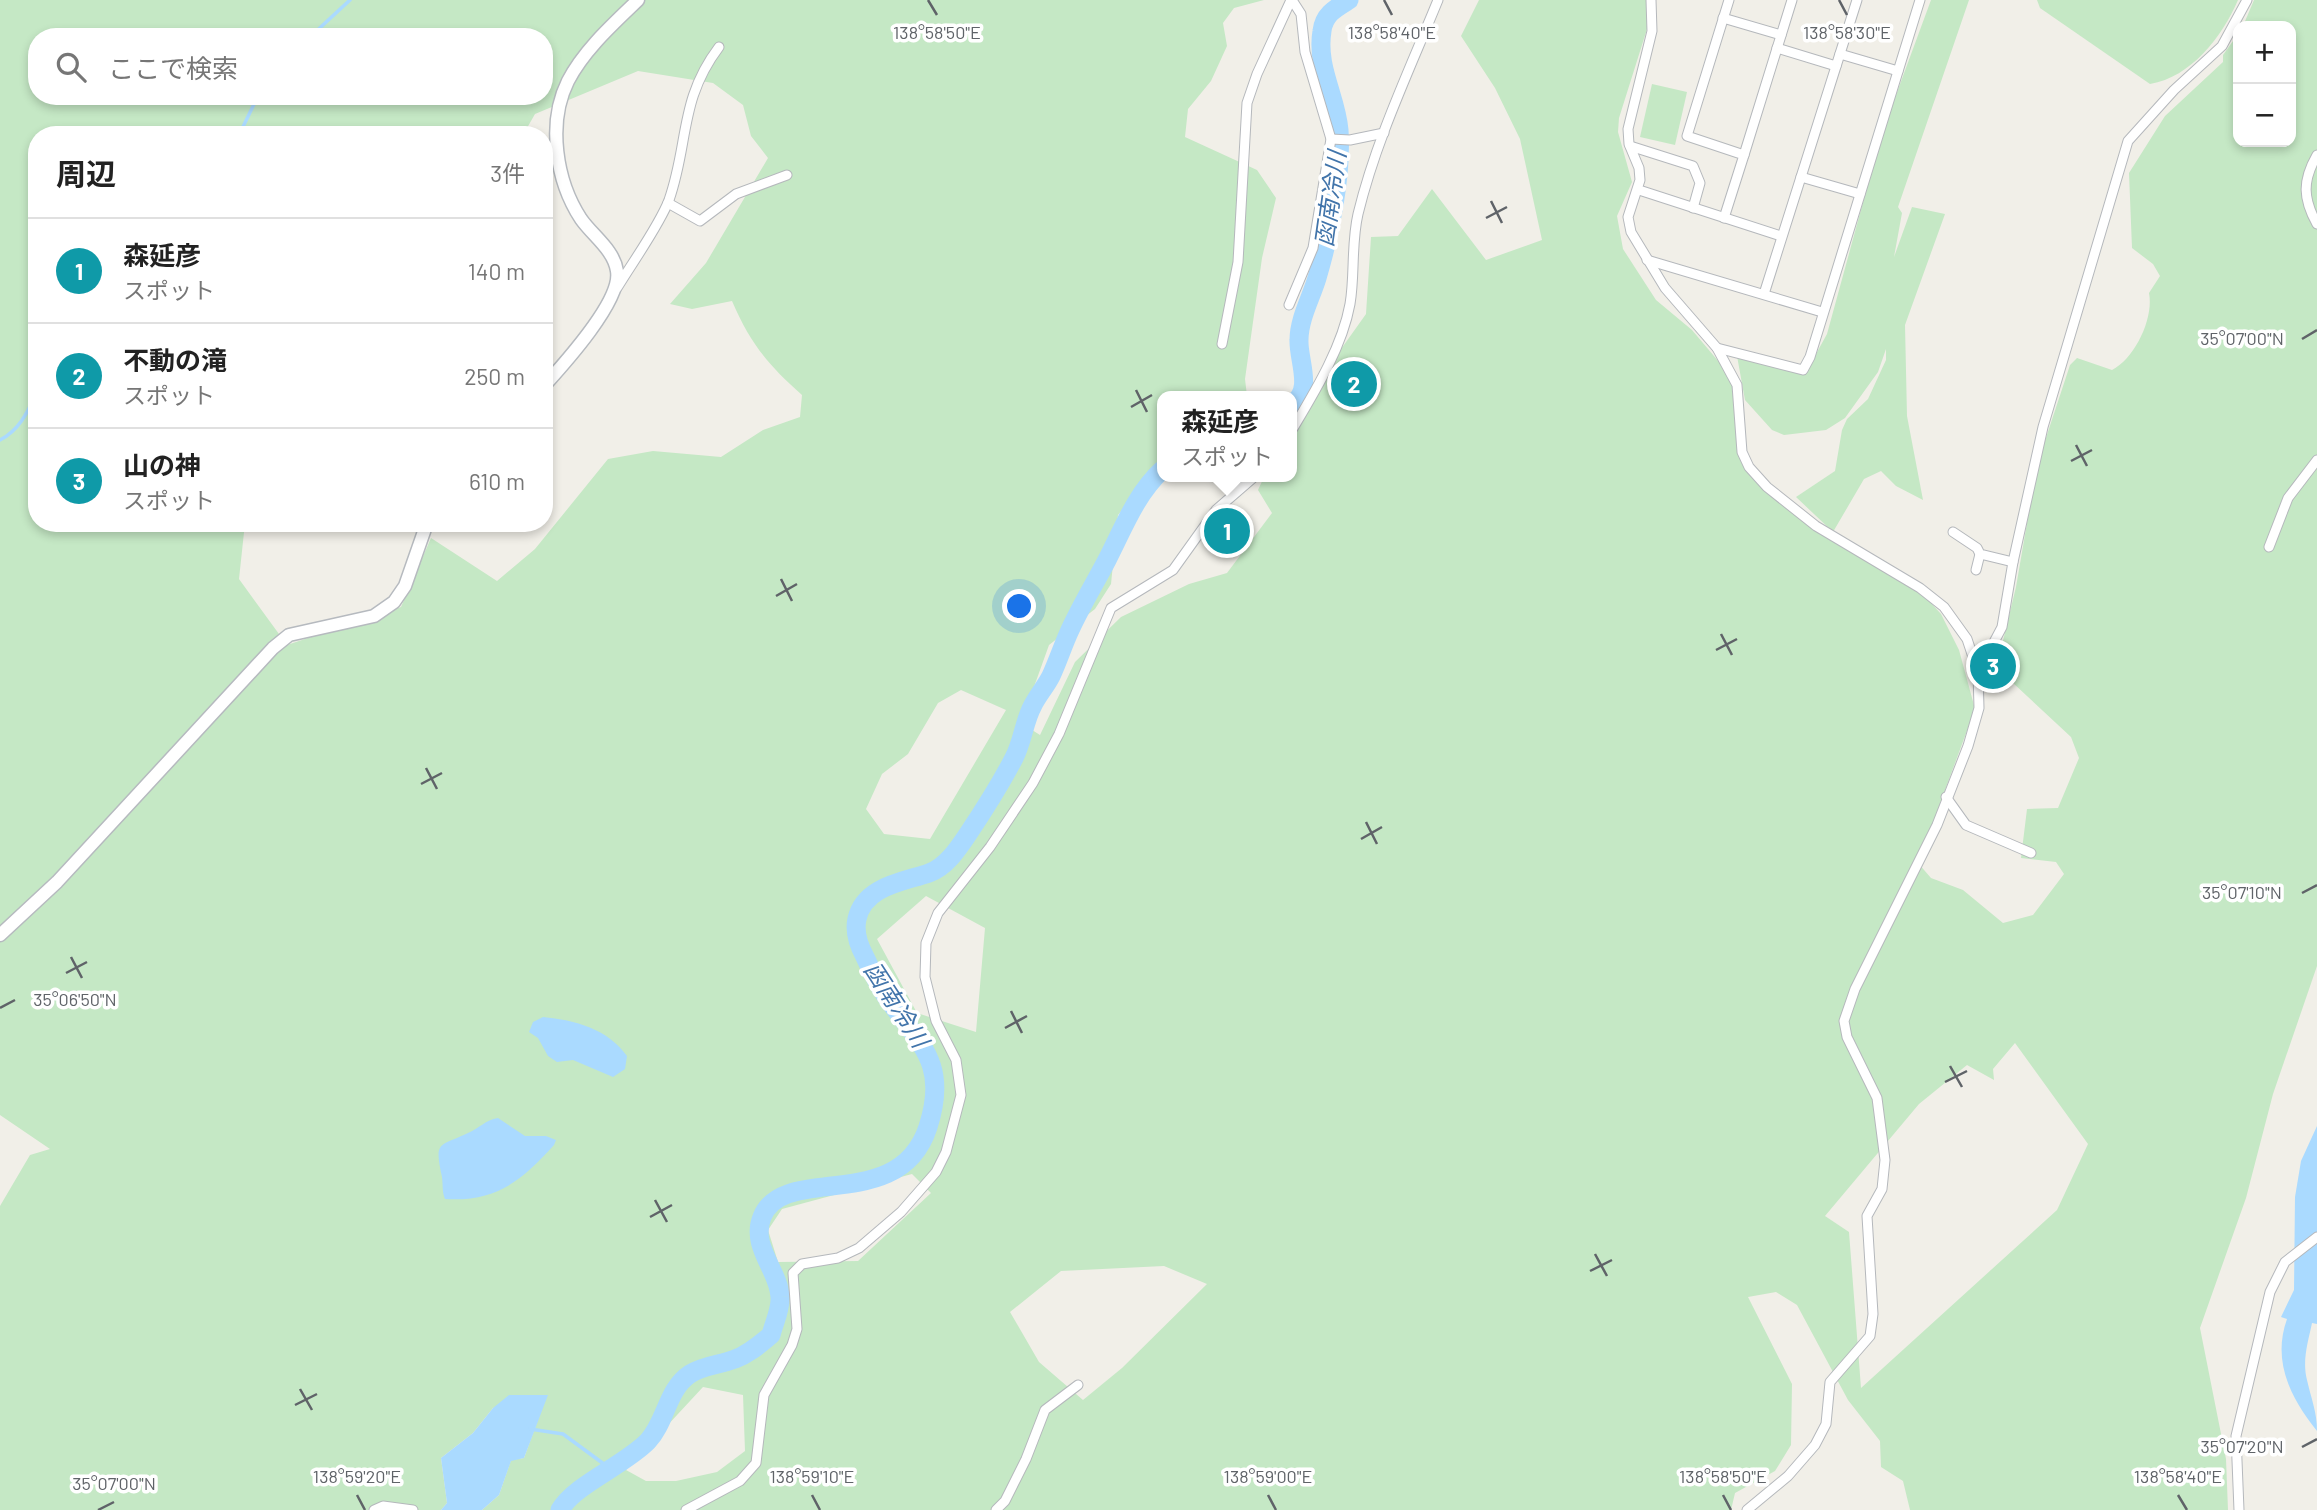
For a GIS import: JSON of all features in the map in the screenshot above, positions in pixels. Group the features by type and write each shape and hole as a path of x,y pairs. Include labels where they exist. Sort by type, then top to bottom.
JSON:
{"street":[{"path":"616,290 618,272 611,255 581,218 562,179 557,133 562,98 568,81 611,25 638,0"},
{"path":"1289,305 1313,248 1331,139 1305,52 1301,14 1292,0"},
{"path":"1222,344 1238,262 1247,103 1257,74 1292,0"},
{"path":"1297,421 1329,362 1349,308 1358,214 1384,133 1438,0"},
{"path":"1651,0 1652,31 1628,129 1630,146 1639,168 1639,190 1628,224 1665,288 1717,348 1737,384 1742,452 1757,477 1816,526 1920,588 1944,607 1974,653 1978,672 1979,708 1974,729 1937,825 1855,989 1844,1021 1847,1037 1877,1098 1885,1160 1886,1176 1882,1189 1867,1216 1873,1314 1870,1336 1830,1382 1826,1424 1815,1445 1788,1476 1747,1510"},
{"path":"1729,0 1686,136 1744,155"},
{"path":"1724,218 1792,0"},
{"path":"1764,294 1857,0"},
{"path":"1717,348 1803,370 1810,357 1920,0"},
{"path":"1974,653 1993,644 1999,636 2043,427 2128,141 2174,90 2222,47 2247,0"},
{"path":"1723,18 1782,35"},
{"path":"553,374 616,290 668,203 676,175 689,102 707,63 719,47"},
{"path":"1777,48 1836,66"},
{"path":"1840,54 1898,71"},
{"path":"1331,139 1350,140 1384,133"},
{"path":"1630,146 1693,166 1700,183 1693,208"},
{"path":"2317,156 2308,171 2305,200 2317,224"},
{"path":"668,203 700,220 736,194 787,175"},
{"path":"1801,177 1860,194"},
{"path":"1639,190 1781,236"},
{"path":"1647,260 1822,312"},
{"path":"2269,547 2288,498 2317,460"},
{"path":"686,1510 740,1481 756,1462 764,1395 792,1345 797,1329 793,1273 802,1264 838,1258 859,1248 901,1212 936,1172 946,1152 961,1095 956,1060 936,1021 925,977 926,943 938,913 990,847 1033,783 1059,734 1111,608 1173,570 1216,510 1248,482"},
{"path":"0,935 57,882 273,648 289,635 374,615 394,602 405,586 424,532"},
{"path":"1953,532 1977,548 1980,554 1976,570"},
{"path":"1980,554 2013,562"},
{"path":"1946,797 1966,825 2031,853"},
{"path":"2239,1510 2236,1436 2270,1292 2285,1262 2317,1237"},
{"path":"996,1510 1005,1501 1026,1459 1045,1410 1078,1385"},
{"path":"374,1510 383,1506 412,1510"}],"green space":[{"path":"0,0 1264,0 1234,8 1223,23 1227,46 1211,81 1188,109 1185,137 1257,170 1276,198 1262,258 1245,379 1246,391 1157,391 1157,468 1118,515 1111,584 1095,609 1049,645 1021,723 1040,735 1075,662 1121,617 1189,584 1227,573 1272,513 1258,490 1262,482 1297,482 1297,417 1309,394 1366,314 1371,237 1398,236 1432,189 1486,260 1542,240 1520,139 1495,88 1461,36 1479,0 1651,0 1653,10 1619,118 1618,132 1632,182 1617,216 1623,249 1656,300 1692,330 1735,381 1748,472 1837,538 1909,579 1941,614 1959,650 1975,709 1918,863 1931,878 1963,890 2003,923 2033,915 2064,874 2056,862 2021,858 2027,809 2058,808 2079,758 2071,737 2013,683 1991,690 2016,587 2037,465 2070,365 2077,358 2112,370 2120,364 2135,347 2146,325 2149,293 2160,276 2153,264 2132,248 2129,173 2165,116 2223,62 2223,55 2233,41 2233,147 2296,147 2296,21 2245,21 2254,0 2317,0 2317,966 2273,1094 2246,1198 2200,1328 2226,1459 2228,1510 1910,1510 1903,1481 1881,1467 1880,1441 1848,1400 1797,1305 1776,1292 1748,1297 1792,1384 1791,1445 1775,1471 1735,1493 1731,1510 482,1510 499,1495 511,1460 524,1458 547,1395 493,1408 473,1433 441,1458 447,1503 441,1510 0,1510 0,1206 30,1155 50,1149 0,1115","holes":["961,690 1006,710 930,839 884,834 866,809 882,774 908,754 938,703","926,896 985,928 976,1032 917,1013 877,939","2015,1043 2088,1144 2057,1210 1861,1388 1849,1232 1825,1216 1919,1104 1967,1065 1994,1080 1993,1069","912,1174 931,1193 858,1261 778,1262 768,1230 782,1209","1164,1266 1207,1284 1122,1368 1083,1400 1039,1362 1010,1312 1061,1271","703,1387 743,1395 745,1451 717,1472 676,1481 646,1481 626,1470"]},
{"path":"1931,0 1969,0 1898,207 1902,213 1894,257 1912,207 1945,214 1905,325 1907,416 1923,500 1896,486 1881,471 1864,479 1833,532 1796,497 1835,471 1842,430 1847,419 1868,399 1886,360 1886,349 1878,372 1845,418 1826,430 1784,435 1772,430 1745,400 1737,356 1806,372 1827,334 1882,133"},
{"path":"2037,0 2238,0 2214,41 2192,64 2165,80 2150,84 2040,8"},
{"path":"1652,84 1687,92 1675,145 1640,137"}],"water":[{"path":"543,1017 579,1024 601,1033 627,1056 625,1069 613,1077 573,1060 557,1062 548,1056 538,1038 529,1032 533,1022"},
{"path":"498,1118 525,1136 546,1136 556,1140 554,1145 507,1187 479,1197 445,1199 439,1156 441,1146"},
{"path":"2317,1126 2317,1324 2312,1323 2305,1366 2317,1431 2299,1405 2286,1378 2282,1349 2287,1319 2281,1317 2294,1290 2295,1197 2301,1161"},
{"path":"509,1395 548,1395 524,1458 511,1461 499,1495 482,1510 441,1510 447,1503 441,1458 473,1433 493,1408"}],"waterway":[{"path":"320,28 350,0"},
{"name":"函南冷川","path":"1297,400 1304,383 1299,348 1300,332 1326,243 1339,166 1339,130 1324,69 1322,31 1328,16 1349,0"},
{"path":"243,126 254,105"},
{"path":"0,440 18,425 28,411"},
{"name":"函南冷川","path":"560,1510 576,1492 648,1441 682,1380 701,1369 740,1357 771,1335 780,1297 775,1277 762,1248 759,1228 762,1217 774,1201 793,1192 869,1180 893,1171 913,1154 928,1127 934,1105 933,1070 919,1041 872,972 858,939 857,919 861,908 876,892 935,870 951,857 964,840 1014,758 1030,711 1051,676 1074,621 1131,512 1157,475"},
{"path":"530,1429 563,1434 612,1470"}],"place":[{"name":"不動の滝","path":"1354,384"},
{"name":"森延彦","path":"1227,531"},
{"name":"山の神","path":"1993,666"}]}
